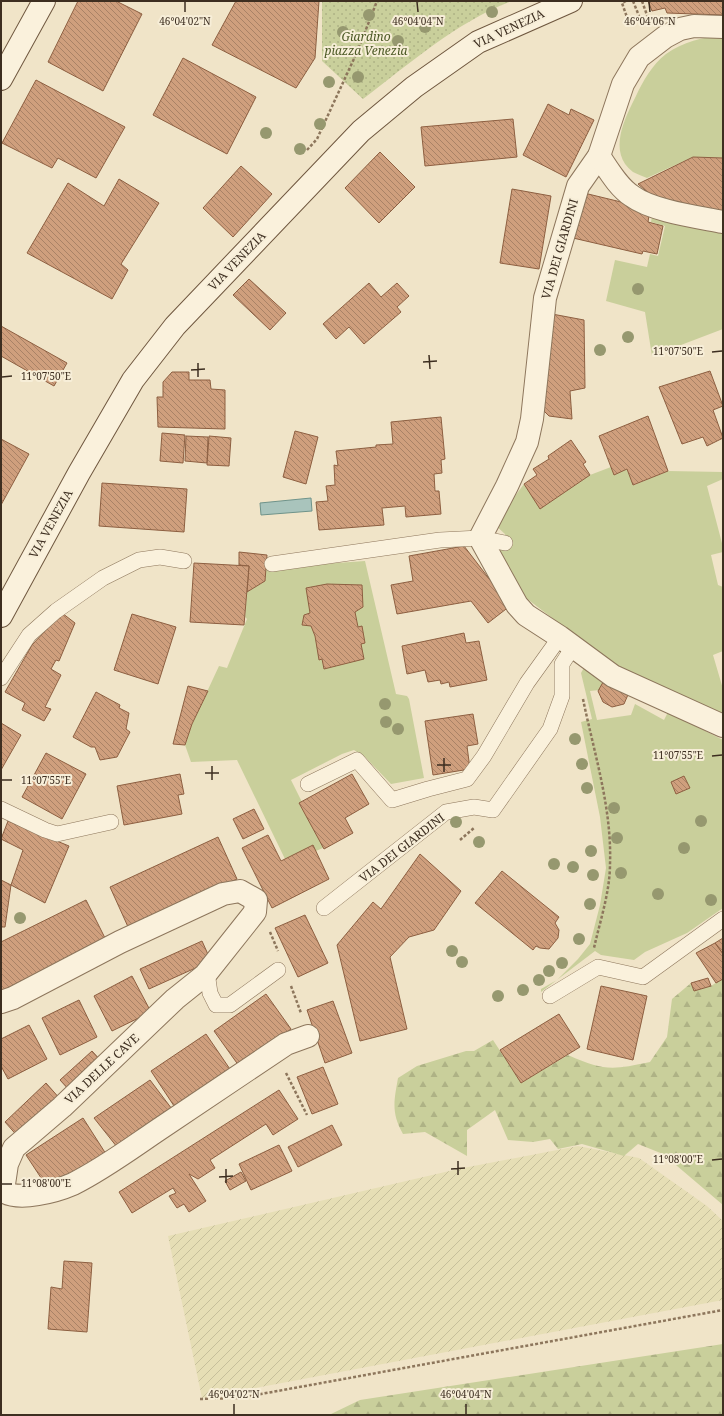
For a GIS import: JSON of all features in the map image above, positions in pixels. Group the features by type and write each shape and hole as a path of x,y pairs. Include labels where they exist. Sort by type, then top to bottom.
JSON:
{"street":[{"path":"1,79 44,1"},
{"name":"VIA VENEZIA","path":"1,616 79,473 133,380 175,326 361,131 378,116 414,87 478,42 571,1"},
{"name":"VIA DEI GIARDINI","path":"480,538 507,486 527,442 532,419 545,298 578,186 599,156 623,84 639,57 665,37 680,29 694,26 723,26"},
{"path":"599,156 614,178 632,196 658,208 723,222"},
{"path":"480,538 517,605 526,615 612,676 723,726"},
{"name":"VIA DELLE CAVE","path":"1,1002 13,998 120,942 223,894 240,892 256,900 255,912 207,972 115,1055 62,1107 14,1148 7,1164 3,1191 10,1196 55,1191 72,1184 111,1162 286,1044 308,1036"}],"lane":[{"path":"272,564 440,540 480,538 505,543"},
{"path":"1,678 29,635 56,611 103,578 139,560 160,557 184,560"},
{"path":"308,784 357,760 392,800 428,789 467,780 484,756 527,683 566,642"},
{"name":"VIA DEI GIARDINI","path":"324,908 446,812 474,807 493,810 550,729 562,696 562,664 566,642"},
{"path":"1,809 45,830 57,834 111,822"},
{"path":"550,996 598,967 643,977 723,919"},
{"path":"207,972 210,993 216,1005 220,1006 230,1005 278,970"}],"path":[{"path":"317,139 358,50 377,1"},
{"path":"626,1 622,3 630,26"},
{"path":"633,1 641,21"},
{"path":"642,1 648,18"},
{"path":"588,724 609,831 610,865 606,897 593,953 598,967"},
{"path":"270,930 278,952"},
{"path":"289,982 308,1036"},
{"path":"286,1073 307,1114"},
{"path":"200,1399 239,1398 723,1310"}],"shaded area":[{"path":"578,1146 639,1158 707,1206 723,1221 723,1300 202,1398 168,1236 458,1169"}],"green space":[{"name":"Giardino piazza Venezia","path":"322,1 512,1 472,20 434,44 363,99 322,61"},
{"path":"723,35 723,158 693,157 647,178 633,172 625,164 621,155 621,135 627,114 648,74 661,58 679,46 708,37"},
{"path":"653,211 723,232 723,329 652,356 645,312 606,301 615,260 647,267 650,254 658,256 665,226 651,222"},
{"path":"611,467 614,474 627,469 634,485 668,471 723,472 723,479 707,486 723,547 723,552 711,555 718,585 723,587 723,651 713,655 723,689 723,713 676,696 621,668 526,598 493,556 505,547 505,534 494,524 524,484 542,507 590,475"},
{"path":"365,561 396,694 407,696 409,699 424,778 391,784 365,757 354,750 342,754 291,780 302,802 299,804 325,847 316,851 285,859 237,760 191,762 185,745 192,724 219,666 227,668 247,619 245,617 247,592 265,581 266,568"},
{"path":"586,664 606,677 599,690 590,691 597,720 631,715 635,704 664,720 668,712 723,740 723,908 687,933 645,952 634,960 601,955 595,951 558,979 578,959 590,944 600,905 606,868 600,817 581,722 592,719 581,673"},
{"path":"723,978 723,1205 663,1154 638,1144 624,1156 582,1144 558,1149 550,1139 533,1142 508,1140 495,1110 467,1130 467,1156 425,1132 403,1134 399,1127 394,1107 398,1078 417,1066 466,1051 474,1051 493,1040 521,1083 568,1055 591,1064 608,1068 626,1067 650,1062 667,1037 672,999 691,983 694,991 711,986"},
{"path":"556,980 541,992 541,989"},
{"path":"723,1344 723,1415 329,1415 360,1400"}],"water":[{"path":"311,498 312,511 261,515 260,503"}],"building":[{"path":"78,1 116,1 142,14 103,91 48,62"},
{"path":"236,1 319,1 315,58 296,88 212,45"},
{"path":"648,1 723,1 723,15 667,13 665,8 652,11"},
{"path":"183,58 256,97 227,154 153,115"},
{"path":"36,80 125,127 96,178 58,158 52,168 2,143"},
{"path":"548,104 569,115 571,109 594,120 566,177 523,155"},
{"path":"513,119 517,157 425,166 421,127"},
{"path":"380,152 415,187 379,223 345,188"},
{"path":"693,157 723,158 723,211 701,214 660,203 638,184"},
{"path":"241,166 272,194 233,237 203,208"},
{"path":"119,179 159,203 121,264 128,270 112,299 27,253 68,183 104,206"},
{"path":"512,189 551,196 539,269 500,263"},
{"path":"584,193 650,209 648,222 663,226 657,254 643,251 642,254 573,238"},
{"path":"249,279 286,313 270,330 233,295"},
{"path":"369,283 381,297 397,283 409,296 397,307 401,312 364,344 349,327 336,339 323,324"},
{"path":"552,314 584,320 585,388 570,391 572,419 549,416 544,411"},
{"path":"1,326 67,363 54,386 1,356"},
{"path":"710,371 723,406 713,410 723,438 707,446 703,437 682,444 659,387"},
{"path":"172,372 189,372 189,380 210,380 211,389 225,390 225,429 158,427 157,397 163,397 163,382"},
{"path":"648,416 668,471 633,485 627,469 614,475 599,436"},
{"path":"441,417 445,459 441,460 442,473 434,474 435,491 439,491 441,514 406,517 405,506 382,508 384,525 319,530 316,502 328,501 326,486 335,485 334,465 338,466 336,451 393,444 391,422"},
{"path":"295,431 318,437 306,484 283,477"},
{"path":"162,433 185,435 183,463 160,461"},
{"path":"186,436 208,437 207,463 185,461"},
{"path":"209,436 231,438 229,466 207,465"},
{"path":"1,439 29,454 1,505"},
{"path":"571,440 586,462 583,464 590,475 540,509 524,484 537,475 533,469 549,459 548,456"},
{"path":"102,483 187,489 184,532 99,526"},
{"path":"464,546 510,606 488,623 471,601 397,614 391,585 413,581 409,556"},
{"path":"239,552 267,555 265,581 247,592 249,566 239,565"},
{"path":"194,563 249,566 244,625 190,622"},
{"path":"327,584 362,585 363,607 355,612 358,627 362,626 365,643 361,644 364,659 324,669 322,659 319,660 315,636 311,626 302,625 304,615 310,613 306,588"},
{"path":"62,613 75,623 59,661 56,660 51,669 61,675 45,707 51,709 44,721 22,710 25,703 5,692 32,645"},
{"path":"132,614 176,627 158,684 114,670"},
{"path":"464,633 466,643 479,641 487,680 450,687 449,682 441,684 440,680 428,682 425,670 407,674 402,646"},
{"path":"606,677 630,690 624,704 612,707 603,702 598,691"},
{"path":"188,686 208,691 192,724 185,745 173,744"},
{"path":"96,692 120,705 119,708 129,713 126,729 130,732 117,757 100,760 95,747 91,747 73,737"},
{"path":"473,714 478,744 467,746 470,769 433,775 425,721"},
{"path":"1,723 21,735 1,770"},
{"path":"46,753 86,774 62,819 22,797"},
{"path":"180,774 184,794 178,795 182,814 124,825 117,786"},
{"path":"352,774 369,804 345,818 353,833 324,849 299,803"},
{"path":"684,776 690,788 676,794 671,782"},
{"path":"254,809 264,829 243,839 233,819"},
{"path":"8,821 69,846 45,903 11,885 23,850 1,839"},
{"path":"268,835 281,861 313,845 329,879 272,908 242,848"},
{"path":"218,837 237,879 129,929 110,887"},
{"path":"420,854 461,891 434,930 409,937 390,957 407,1029 360,1041 337,945 373,902 381,909"},
{"path":"502,871 559,917 555,923 559,930 558,938 549,949 536,946 533,950 475,903"},
{"path":"1,880 11,885 5,927 1,927"},
{"path":"86,900 107,942 1,995 1,942"},
{"path":"305,915 328,963 298,977 275,928"},
{"path":"723,938 723,954 715,943"},
{"path":"202,941 211,961 149,989 140,969"},
{"path":"715,943 723,954 723,979 716,983 696,953"},
{"path":"132,976 151,1012 112,1031 94,996"},
{"path":"708,978 711,986 694,991 691,983"},
{"path":"601,986 647,996 633,1060 587,1049"},
{"path":"266,994 291,1029 239,1066 214,1031"},
{"path":"79,1000 97,1037 60,1055 42,1018"},
{"path":"333,1001 352,1053 325,1063 307,1010"},
{"path":"559,1014 580,1047 521,1083 500,1050"},
{"path":"29,1025 47,1059 8,1079 1,1066 1,1039"},
{"path":"206,1034 234,1075 178,1112 151,1071"},
{"path":"92,1051 103,1063 70,1091 60,1080"},
{"path":"323,1067 338,1104 312,1114 297,1077"},
{"path":"150,1080 178,1117 121,1152 94,1118"},
{"path":"46,1083 61,1100 20,1139 5,1122"},
{"path":"279,1090 298,1119 273,1135 266,1124 210,1160 215,1168 198,1179 189,1174 206,1201 189,1212 184,1204 177,1208 169,1196 176,1193 173,1188 132,1213 119,1192"},
{"path":"83,1118 106,1154 49,1190 26,1155"},
{"path":"332,1125 342,1145 298,1167 288,1147"},
{"path":"279,1145 292,1171 251,1190 239,1164"},
{"path":"241,1172 246,1181 230,1190 225,1181"},
{"path":"64,1261 92,1263 87,1332 48,1329 51,1287 62,1289"}]}
